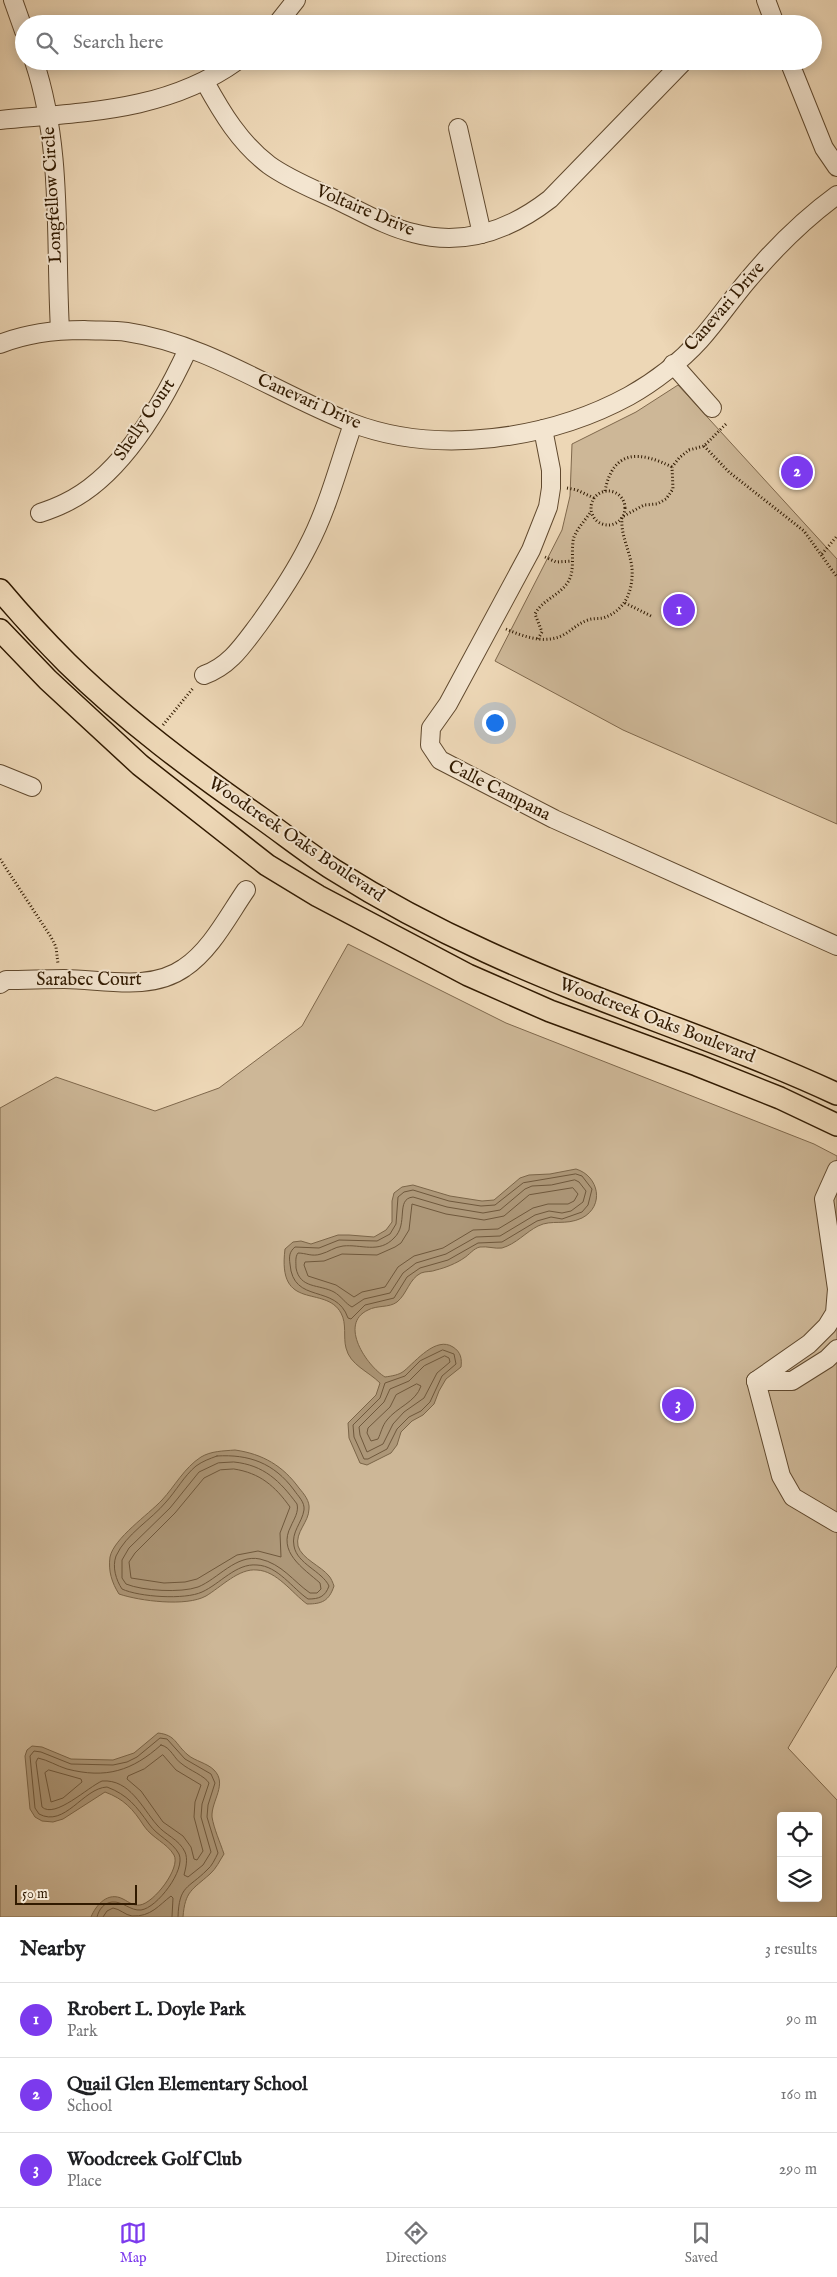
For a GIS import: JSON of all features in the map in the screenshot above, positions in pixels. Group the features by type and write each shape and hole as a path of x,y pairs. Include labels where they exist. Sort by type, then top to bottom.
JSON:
{"main road":[{"name":"Woodcreek Oaks Boulevard","path":"0,590 66,663 153,737 205,779 332,869 403,911 486,952 568,988 711,1040 790,1072 837,1094"},
{"name":"Woodcreek Oaks Boulevard","path":"0,630 48,680 140,764 267,865 318,896 468,975 541,1008 780,1098 837,1125"}],"street":[{"path":"13,0 18,15"},
{"path":"284,15 296,0"},
{"path":"766,0 768,15"},
{"name":"Longfellow Circle","path":"37,70 48,115 54,168 60,330"},
{"path":"0,120 139,104 161,99 205,82 223,70"},
{"name":"Voltaire Drive","path":"205,82 240,138 271,166 390,225 436,238 482,234 504,228 528,216 550,199 675,70"},
{"path":"793,70 824,148 837,168"},
{"path":"458,128 482,234"},
{"name":"Canevari Drive","path":"0,344 60,330 126,332 156,338 188,349 353,424 419,438 453,440 514,435 543,429 604,409 631,394 673,364 698,342 771,254 837,195"},
{"name":"Shelly Court","path":"40,513 67,503 114,466 135,440 159,404 188,349"},
{"path":"673,364 712,408"},
{"path":"204,675 228,662 241,648 296,570 310,544 353,424"},
{"name":"Calle Campana","path":"543,429 549,454 551,488 548,507 531,550 448,704 431,728 430,746 440,760 554,819 837,946"},
{"path":"0,774 32,787"},
{"name":"Sarabec Court","path":"0,984 6,980 65,979 131,982 162,978 184,969 202,952 246,890"},
{"path":"756,1381 809,1344 835,1313 837,1289 824,1199 837,1170"},
{"path":"756,1381 792,1381 827,1359 837,1349"},
{"path":"756,1381 781,1476 793,1497 837,1523"}],"path":[{"path":"591,511 597,521 602,524 613,524 644,505 657,504 666,499 673,489 672,467 679,458 689,450 704,446 726,424"},
{"path":"704,446 729,472 804,530 837,577"},
{"path":"605,491 611,469 618,462 628,458 651,458 672,467"},
{"path":"551,488 578,490 594,498"},
{"path":"492,623 520,635 538,639 550,639 564,635 582,622 612,614 626,603 632,576 628,549 622,535 622,517 626,506 621,496 611,491 605,491 594,498 591,511 578,528 574,538 572,572 568,582 559,592 539,606 535,614 542,632 538,639"},
{"path":"822,554 837,536"},
{"path":"531,550 556,562 572,561"},
{"path":"626,603 651,616"},
{"path":"153,737 204,675"},
{"path":"0,859 51,937 56,947 58,968 65,979"}],"shaded area":[{"path":"678,385 837,559 837,824 623,730 495,661 562,530 570,496 572,444 636,412"},
{"path":"348,944 506,1023 814,1144 837,1156 837,1666 788,1748 837,1800 837,1917 0,1917 0,1108 56,1077 155,1111 219,1088 302,1026"}],"water":[{"path":"576,1169 590,1178 596,1192 594,1206 582,1218 570,1222 543,1224 512,1244 502,1248 478,1248 451,1265 421,1273 414,1279 397,1302 372,1308 359,1316 355,1325 358,1345 371,1364 385,1377 402,1372 427,1351 440,1345 447,1344 456,1349 461,1361 461,1367 446,1379 434,1404 401,1432 397,1445 391,1453 367,1465 360,1463 349,1438 348,1423 376,1395 380,1383 355,1363 348,1354 345,1344 343,1317 334,1305 295,1290 288,1282 284,1269 285,1249 293,1242 301,1241 311,1244 338,1235 374,1237 386,1230 392,1222 394,1193 402,1187 413,1185 450,1196 482,1201 494,1200 520,1178 529,1175 550,1174"},
{"path":"235,1450 272,1462 293,1480 305,1495 309,1503 308,1514 298,1536 298,1546 307,1559 326,1572 330,1578 334,1586 330,1595 324,1601 307,1604 278,1578 264,1571 257,1570 250,1570 237,1575 206,1596 187,1601 150,1601 119,1594 110,1572 110,1557 118,1542 162,1500 195,1461 209,1454"},
{"path":"158,1733 172,1738 188,1755 214,1770 218,1775 219,1787 212,1817 224,1854 212,1872 190,1892 183,1917 91,1917 99,1904 108,1898 118,1897 138,1905 146,1903 159,1892 170,1876 174,1868 174,1855 147,1830 128,1805 105,1792 63,1819 53,1822 42,1821 35,1817 30,1809 25,1756 27,1750 32,1746 42,1747 71,1759 113,1760 134,1753"}],"place":[{"name":"Quail Glen Elementary School","path":"797,472"},
{"name":"Rrobert L. Doyle Park","path":"679,610"},
{"name":"Woodcreek Golf Club","path":"678,1405"}]}
